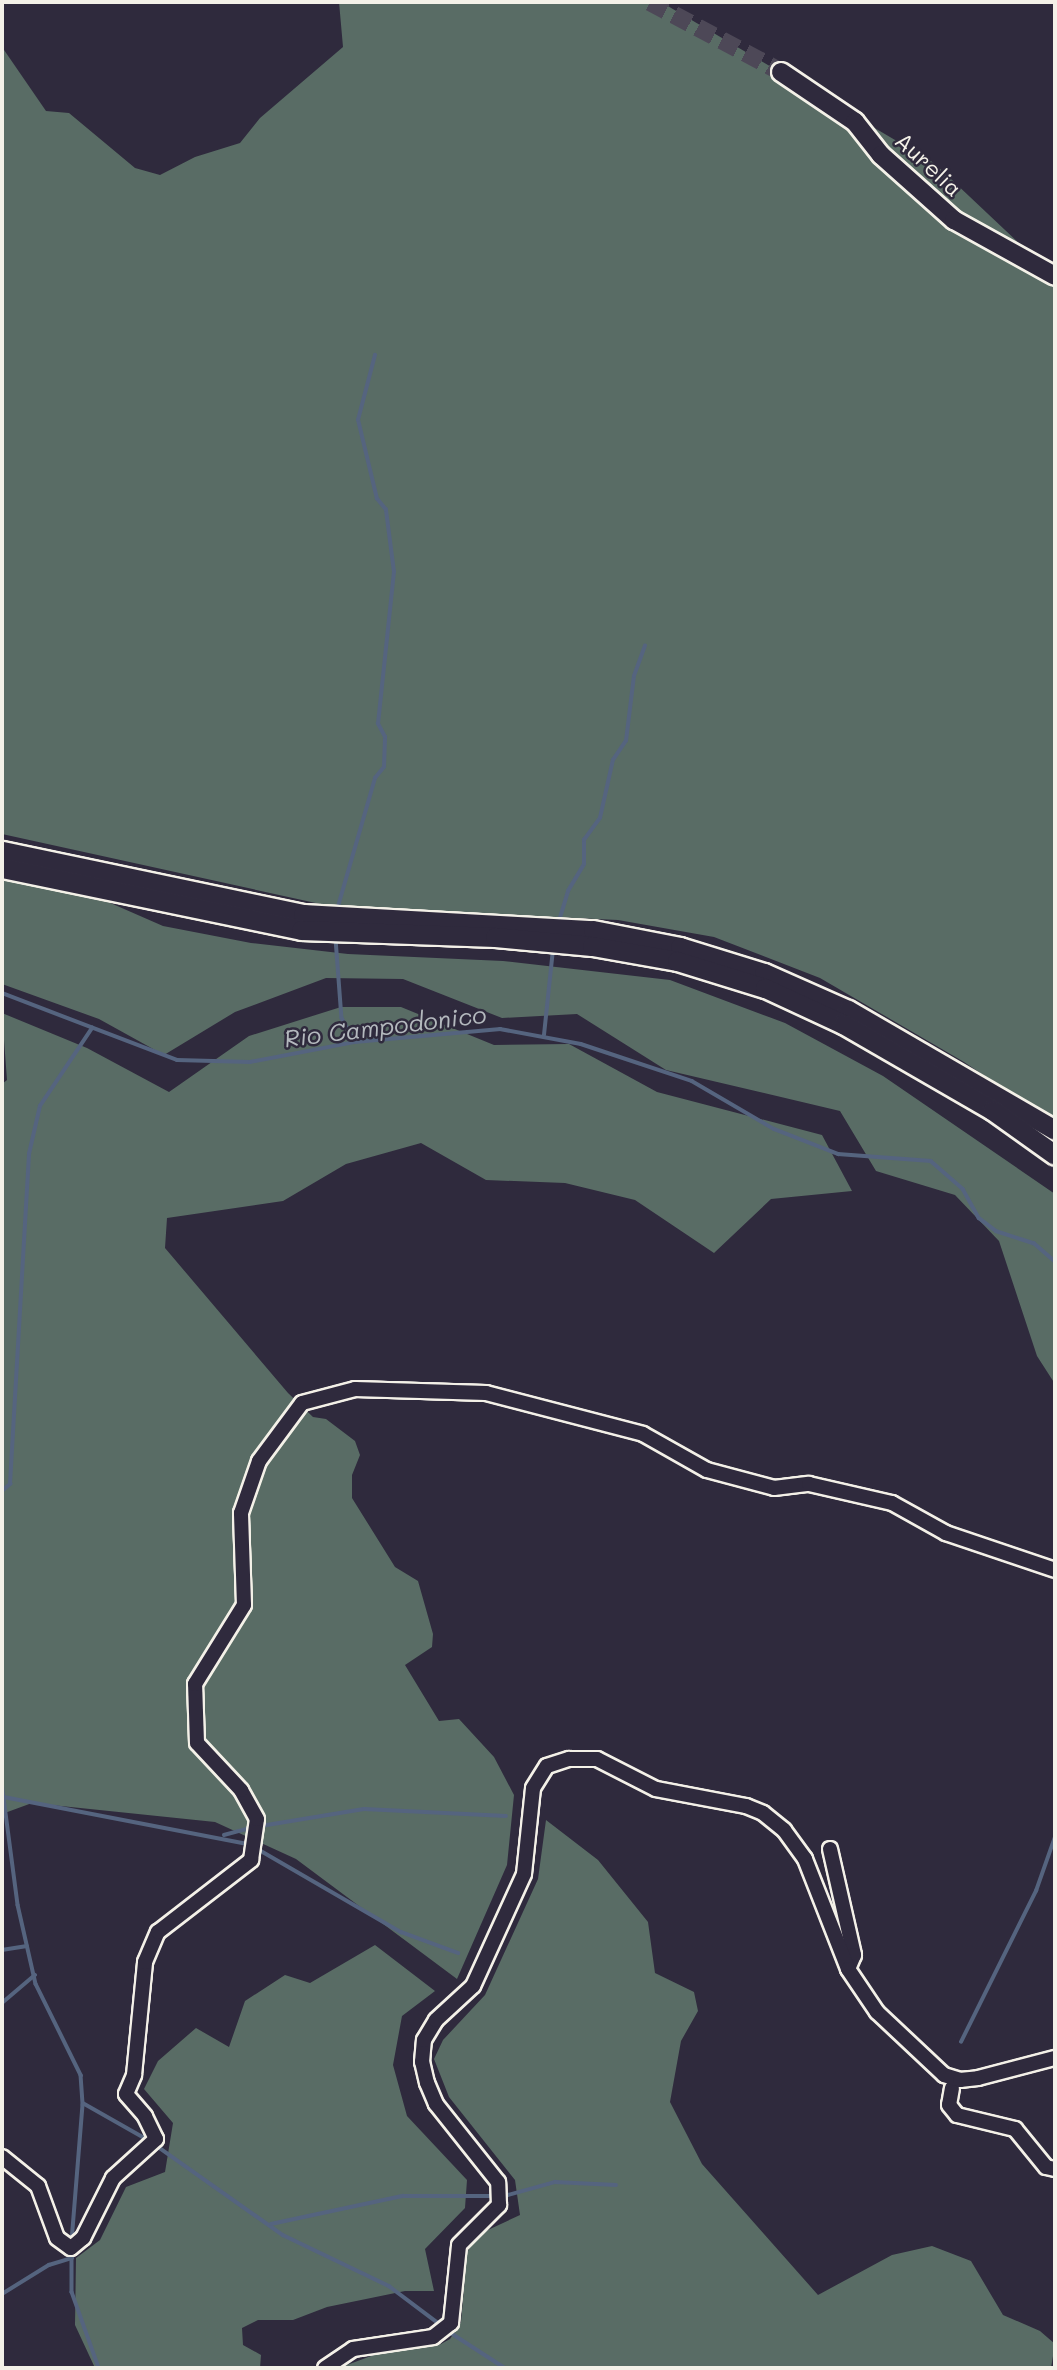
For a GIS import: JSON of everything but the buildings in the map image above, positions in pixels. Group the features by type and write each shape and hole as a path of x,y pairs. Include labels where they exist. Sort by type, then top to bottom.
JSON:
{"highway":[{"path":"2,851 302,922"},
{"path":"2,868 302,922 497,930 592,946 678,954 876,1035 996,1104 1055,1130"},
{"path":"996,1104 1055,1155"}],"main road":[{"name":"Aurelia","path":"781,72 855,122 881,155 954,220 1055,276"}],"street":[{"path":"5,2159 38,2186 57,2238 72,2248 83,2238 113,2178 156,2139 145,2116 125,2094 134,2075 145,1962 158,1931 251,1860 257,1819 241,1790 197,1743 195,1684 244,1605 241,1513 258,1461 302,1403 355,1390 486,1393 643,1434 707,1470 774,1488 809,1485 892,1503 946,1534 1055,1570"},
{"path":"326,2368 353,2349 433,2337 451,2323 459,2245 499,2205 498,2182 436,2104 422,2062 424,2040 436,2020 473,1986 524,1874 532,1795 547,1766 569,1759 597,1759 656,1790 746,1806 762,1813 784,1830 804,1859 848,1969 896,2033 944,2075 961,2080 978,2078 1055,2058"},
{"path":"830,1849 854,1955 848,1969"},
{"path":"952,2088 949,2105 957,2115 1015,2129 1046,2167 1055,2168"}],"green space":[{"path":"339,2 661,2 934,163 1023,247 1055,264 1055,1123 964,1062 820,978 714,937 618,920 334,907 2,834 2,47 46,111 69,113 135,168 160,175 195,157 240,143 260,118 343,47"},
{"path":"2,877 99,898 163,926 251,943 348,954 503,961 670,980 785,1023 883,1076 1055,1194 1055,1384 1037,1356 999,1241 955,1195 876,1171 840,1111 666,1070 577,1014 502,1018 403,979 326,978 235,1012 164,1055 99,1019 2,984"},
{"path":"341,1007 401,1007 494,1045 569,1044 657,1092 822,1135 852,1191 771,1199 714,1253 635,1200 565,1183 486,1180 421,1143 346,1164 283,1201 167,1218 165,1248 288,1393 313,1417 326,1419 355,1441 360,1455 352,1475 352,1498 395,1567 418,1581 433,1634 432,1647 405,1665 439,1721 459,1719 494,1757 514,1795 507,1865 457,1979 296,1859 215,1822 32,1803 2,1814 2,1084 7,1080 2,1013 87,1048 169,1092 249,1036"},
{"path":"546,1820 598,1860 648,1922 655,1973 694,1992 698,2011 681,2041 670,2102 702,2164 818,2295 892,2255 932,2246 971,2261 1003,2315 1040,2331 1055,2344 1051,2368 339,2368 387,2350 439,2345 450,2339 461,2322 467,2253 475,2236 520,2215 515,2180 449,2097 434,2059 443,2040 485,1995 538,1879"},
{"path":"375,1945 435,1991 402,2016 393,2065 407,2116 467,2180 465,2208 425,2249 434,2291 405,2291 327,2307 293,2320 258,2320 242,2328 243,2345 261,2355 260,2368 95,2368 75,2325 76,2258 100,2240 126,2187 165,2172 173,2123 144,2089 158,2061 196,2028 229,2047 245,2001 285,1975 310,1983"}],"waterway":[{"path":"337,910 375,778 384,767 385,737 378,724 394,572 386,510 377,499 358,420 375,355"},
{"path":"559,921 568,891 584,864 584,840 600,818 613,760 626,741 634,676 645,646"},
{"path":"336,939 342,1018 355,1042"},
{"path":"544,1035 553,949"},
{"name":"Rio Campodonico","path":"2,993 177,1060 250,1062 355,1042 500,1029 581,1044 692,1081 774,1129 838,1154 931,1161 963,1189 979,1218 996,1231 1034,1243 1055,1261"},
{"path":"2,1491 10,1484 29,1154 40,1106 92,1028"},
{"path":"2,1783 18,1905 36,1984 81,2075 83,2105 72,2241"},
{"path":"4,1797 249,1844"},
{"path":"261,1826 364,1809 506,1816"},
{"path":"224,1835 250,1828"},
{"path":"961,2042 1036,1891 1055,1837"},
{"path":"256,1848 401,1932 458,1953"},
{"path":"2,1950 27,1946"},
{"path":"2,2003 35,1975"},
{"path":"83,2103 148,2140"},
{"path":"154,2144 283,2235 389,2286 442,2326"},
{"path":"501,2197 555,2182 616,2185"},
{"path":"271,2224 403,2196 494,2196"},
{"path":"72,2252 72,2292 99,2368"},
{"path":"2,2294 49,2265 72,2258"},
{"path":"448,2331 505,2368"}],"tunnel":[{"path":"650,2 781,72"}]}
